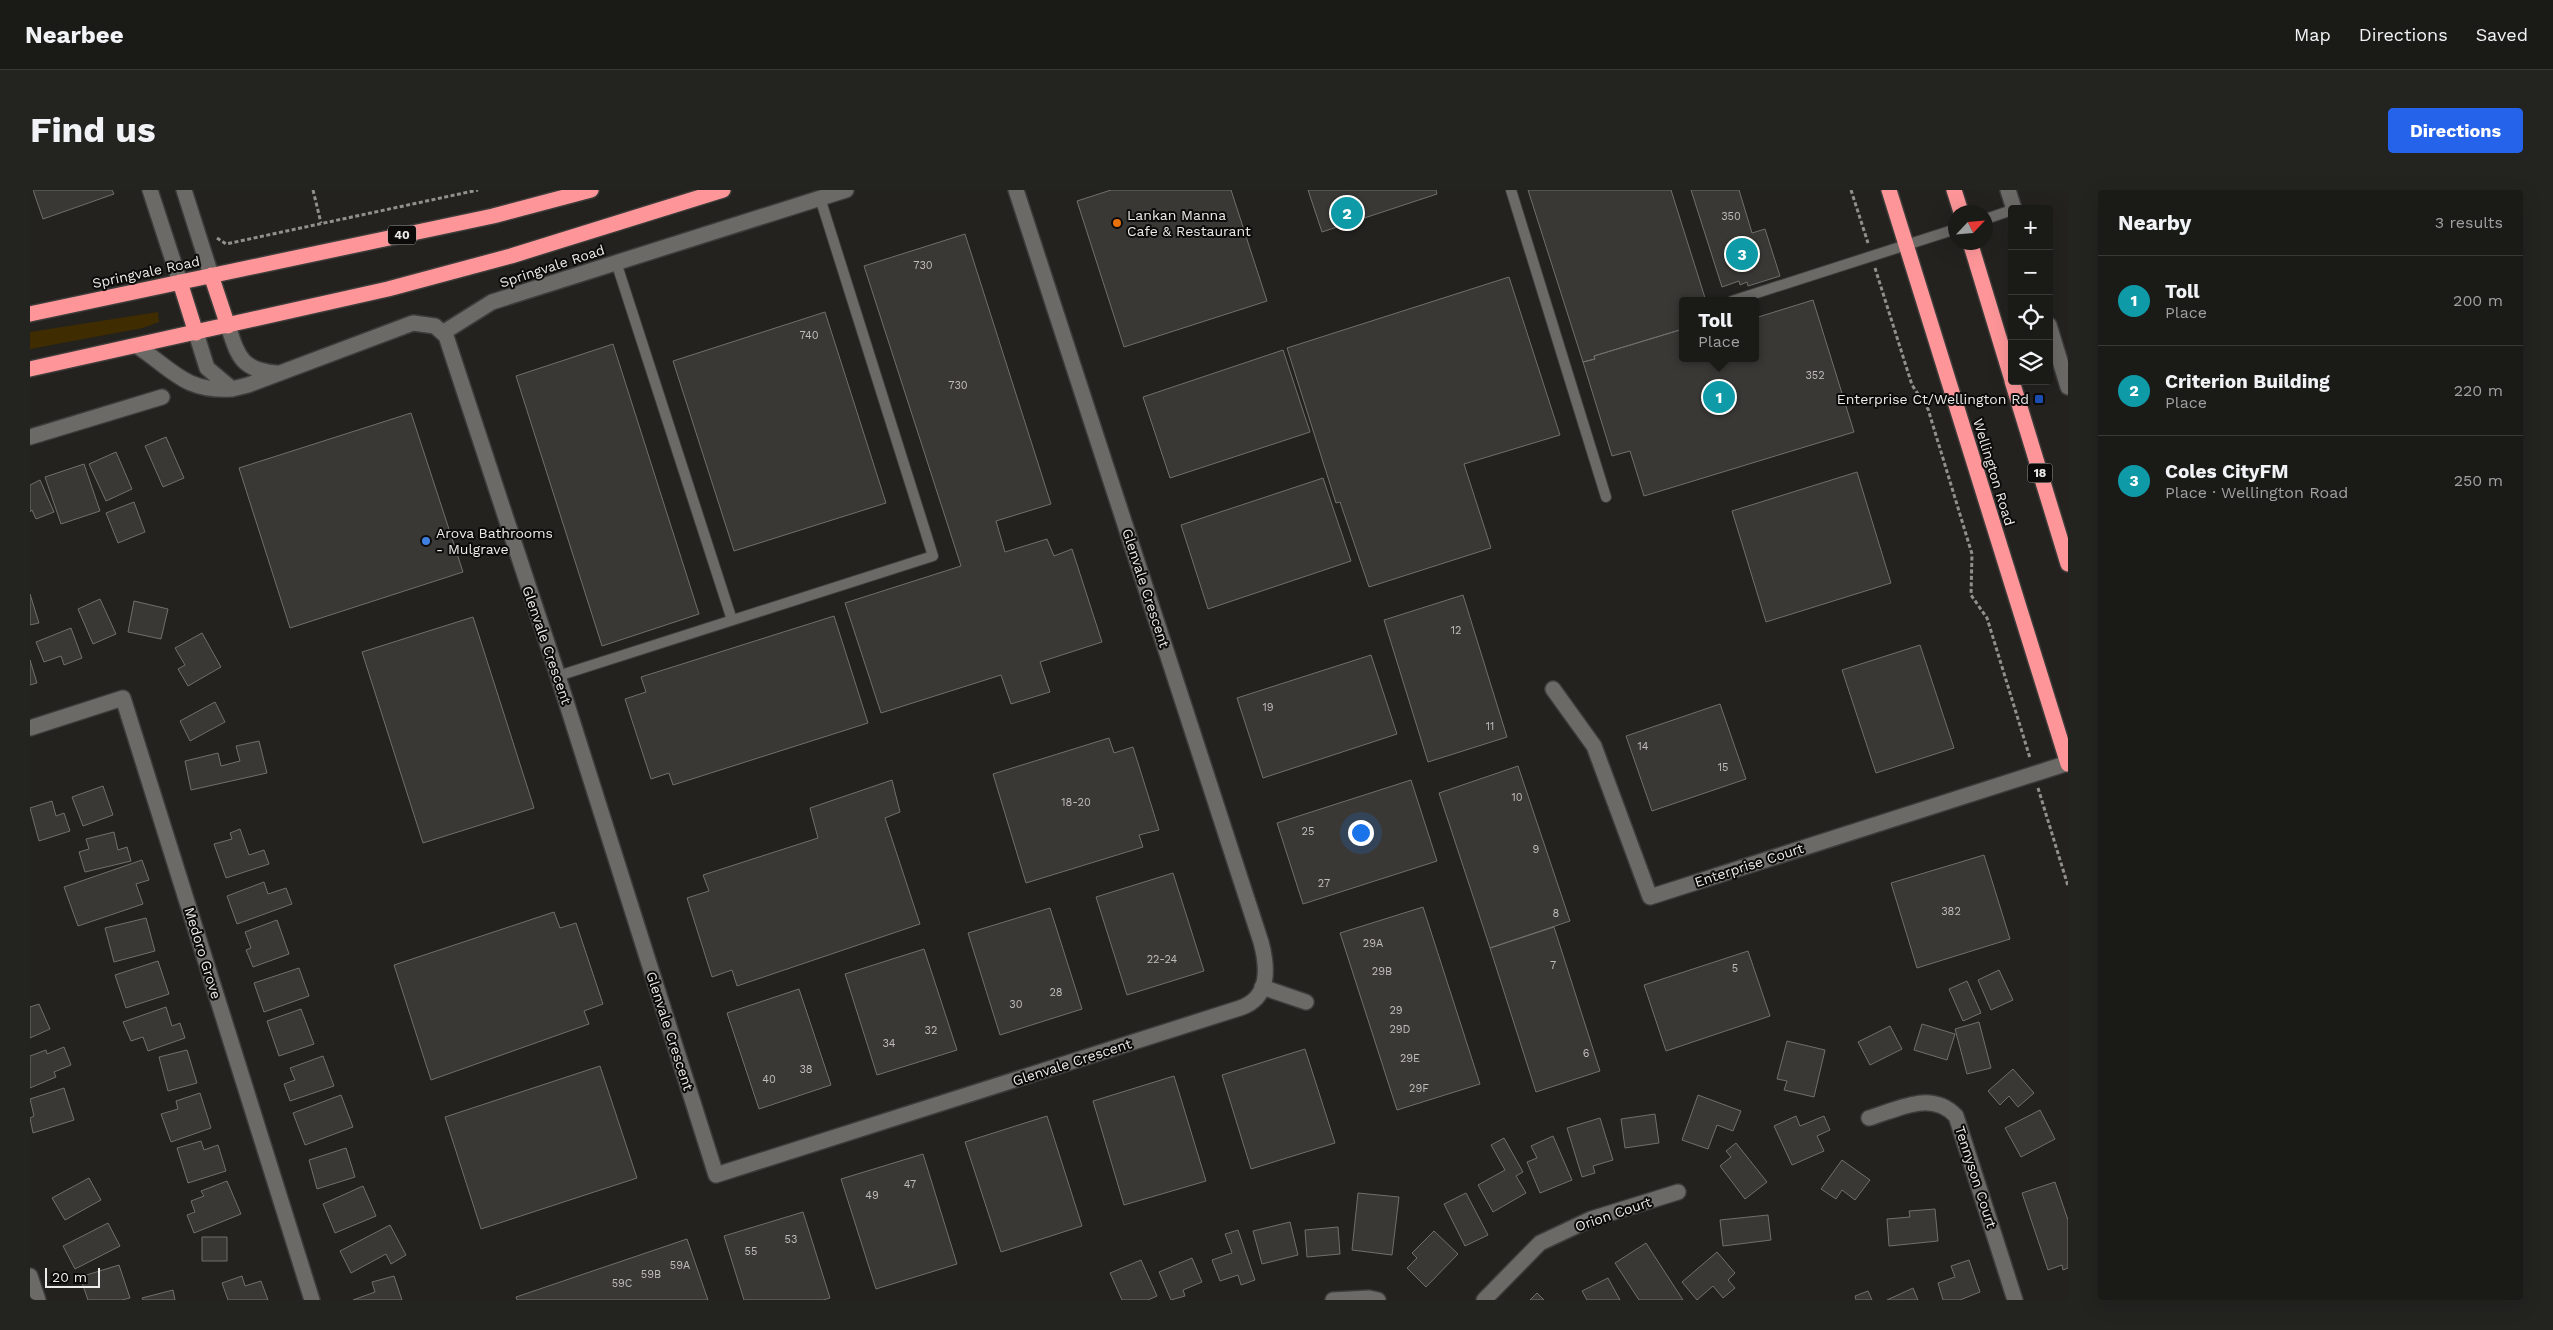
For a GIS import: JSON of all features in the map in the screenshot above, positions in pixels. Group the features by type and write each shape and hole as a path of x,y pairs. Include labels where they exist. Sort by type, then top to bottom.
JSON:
{"highway":[{"name":"Springvale Road","path":"30,314 501,214 591,190"},
{"name":"Springvale Road","path":"30,369 388,289 511,256 723,190"},
{"name":"Wellington Road","path":"1889,190 2068,763"},
{"path":"1954,190 1959,205"},
{"name":"18","path":"1972,250 2008,368"},
{"path":"211,275 228,326"},
{"path":"180,282 196,333"},
{"name":"18","path":"2013,385 2068,564"}],"street":[{"path":"150,190 180,282"},
{"path":"184,190 211,275"},
{"name":"Springvale Road","path":"444,332 492,302 846,190"},
{"name":"Glenvale Crescent","path":"444,332 558,676 716,1175 1240,1008 1255,1001 1262,987 1266,967 1261,942 1016,190"},
{"path":"2008,190 2012,205"},
{"path":"136,346 193,385 207,389 232,389 248,385 413,323 428,324 444,332"},
{"path":"228,326 241,360 253,368 276,373"},
{"path":"196,333 208,368 232,389"},
{"path":"2053,338 2068,387"},
{"path":"30,437 162,397"},
{"name":"Enterprise Court","path":"1553,689 1594,746 1650,897 2068,763"},
{"name":"Medoro Grove","path":"30,728 123,698 312,1300"},
{"path":"1262,987 1306,1002"},
{"name":"Tennyson Court","path":"1869,1118 1927,1101 1947,1106 1956,1116 2015,1300"},
{"name":"Orion Court","path":"1484,1300 1540,1243 1591,1219 1678,1192"},
{"path":"30,1276 38,1300"},
{"path":"1332,1300 1368,1298 1378,1300"}],"lane":[{"path":"1511,190 1606,497"},
{"path":"558,676 933,556 820,198"},
{"path":"1993,216 2008,211"},
{"path":"1745,297 1948,232"},
{"path":"616,262 732,620"}],"path":[{"path":"313,190 321,224"},
{"path":"226,244 478,190"},
{"path":"1851,190 1912,384 1928,409 1972,554 1971,595 1987,618 2068,886"}],"shaded area":[{"path":"158,312 159,322 143,328 30,349 30,332"}],"building":[{"path":"33,190 112,190 114,194 43,219"},
{"path":"1111,190 1231,190 1267,301 1124,347 1077,201"},
{"path":"1308,190 1436,190 1437,194 1322,232"},
{"path":"1528,190 1671,190 1705,297 1679,297 1679,330 1594,356 1595,359 1583,362"},
{"path":"1691,190 1739,190 1752,233 1765,229 1780,276 1748,286 1747,282 1740,285 1739,281 1722,287"},
{"path":"965,234 1051,504 996,521 1005,552 1047,539 1054,556 1072,549 1102,642 1040,662 1050,692 1011,704 1001,675 881,713 845,603 961,566 864,266"},
{"path":"1509,277 1560,435 1464,464 1491,548 1369,587 1340,502 1336,503 1287,348"},
{"path":"1813,300 1854,432 1644,496 1630,451 1612,456 1583,362 1595,359 1594,356 1679,330 1679,362 1759,362 1759,317"},
{"path":"825,312 886,503 734,551 673,361"},
{"path":"613,344 699,614 602,646 516,376"},
{"path":"1283,350 1310,432 1170,478 1143,397"},
{"path":"411,413 463,572 290,628 239,468"},
{"path":"166,437 184,478 163,487 145,446"},
{"path":"116,452 132,489 106,501 89,464"},
{"path":"84,464 100,511 61,524 45,477"},
{"path":"1857,472 1891,583 1766,622 1732,511"},
{"path":"1323,478 1351,561 1208,609 1181,525"},
{"path":"40,480 54,512 36,519 32,510 30,512 30,485"},
{"path":"134,502 145,532 118,543 106,513"},
{"path":"30,594 39,623 30,625"},
{"path":"1463,595 1507,737 1428,762 1384,620"},
{"path":"100,599 116,634 93,644 78,609"},
{"path":"134,601 168,609 161,639 128,632"},
{"path":"834,616 868,723 673,785 669,773 651,779 625,699 646,692 641,677"},
{"path":"473,617 534,808 423,843 362,652"},
{"path":"71,628 82,658 64,665 61,656 44,662 36,642"},
{"path":"202,633 221,667 188,686 178,669 185,665 175,648"},
{"path":"1920,645 1954,748 1876,773 1842,670"},
{"path":"1371,655 1397,734 1263,778 1237,698"},
{"path":"30,660 37,683 30,685"},
{"path":"215,702 225,722 190,741 180,721"},
{"path":"1720,704 1746,779 1652,811 1626,736"},
{"path":"1109,738 1114,753 1133,747 1159,830 1139,835 1143,847 1026,883 993,774"},
{"path":"259,741 267,773 191,790 185,761 218,753 221,766 240,761 236,746"},
{"path":"1518,766 1570,921 1490,948 1439,793"},
{"path":"892,780 900,812 885,818 920,924 737,986 732,970 712,977 687,898 709,891 703,875 818,838 810,808"},
{"path":"1411,780 1437,861 1303,904 1277,823"},
{"path":"103,786 113,815 83,826 72,797"},
{"path":"52,801 56,816 64,813 70,831 39,841 30,808"},
{"path":"240,829 249,855 264,850 269,864 226,878 214,844 232,839 230,833"},
{"path":"114,832 118,850 127,847 131,861 85,872 79,852 89,849 86,839"},
{"path":"1984,855 2010,939 1917,968 1891,883"},
{"path":"142,860 149,880 136,884 143,904 78,926 64,887"},
{"path":"1173,873 1204,971 1127,995 1096,897"},
{"path":"264,882 268,894 286,888 292,904 237,924 227,896"},
{"path":"1423,907 1480,1084 1397,1110 1340,933"},
{"path":"1050,908 1082,1009 1000,1035 968,933"},
{"path":"554,912 560,928 576,923 603,1004 584,1011 589,1024 431,1080 394,965"},
{"path":"146,918 155,951 114,962 105,928"},
{"path":"277,920 289,954 253,967 246,950 251,948 245,932"},
{"path":"1554,927 1600,1071 1536,1092 1490,948"},
{"path":"924,949 957,1050 877,1075 845,974"},
{"path":"1748,951 1770,1016 1666,1051 1644,985"},
{"path":"158,961 169,994 126,1008 115,975"},
{"path":"299,968 309,996 264,1012 254,983"},
{"path":"1999,970 2013,1000 1991,1010 1978,980"},
{"path":"1967,981 1981,1013 1963,1021 1949,989"},
{"path":"799,989 831,1085 759,1109 727,1013"},
{"path":"39,1004 50,1029 30,1038 30,1007"},
{"path":"166,1007 172,1026 180,1023 185,1038 148,1051 143,1037 131,1041 123,1022"},
{"path":"301,1009 314,1044 279,1056 267,1021"},
{"path":"1979,1022 1991,1068 1967,1074 1955,1029"},
{"path":"1922,1024 1955,1034 1947,1060 1914,1050"},
{"path":"1890,1026 1902,1049 1870,1065 1858,1042"},
{"path":"1787,1041 1825,1050 1814,1097 1784,1090 1787,1081 1777,1079"},
{"path":"64,1047 71,1065 54,1072 56,1077 30,1088 30,1056 46,1050 47,1054"},
{"path":"1305,1049 1335,1143 1251,1169 1222,1075"},
{"path":"187,1050 197,1083 168,1091 159,1057"},
{"path":"323,1056 334,1086 290,1101 284,1084 295,1080 290,1068"},
{"path":"600,1066 637,1178 481,1229 445,1117"},
{"path":"2013,1069 2034,1093 2018,1107 2009,1096 2000,1105 1988,1091"},
{"path":"1174,1076 1206,1181 1124,1205 1093,1101"},
{"path":"64,1088 74,1120 33,1133 30,1118 34,1116 30,1099"},
{"path":"200,1093 211,1128 171,1142 161,1114 178,1109 176,1101"},
{"path":"341,1095 353,1127 305,1145 293,1113"},
{"path":"1698,1095 1741,1111 1733,1131 1717,1125 1708,1149 1682,1140"},
{"path":"2040,1110 2055,1139 2021,1157 2005,1128"},
{"path":"1655,1114 1659,1143 1625,1148 1621,1119"},
{"path":"1047,1116 1082,1226 1001,1252 965,1142"},
{"path":"1796,1116 1800,1126 1824,1116 1830,1130 1817,1136 1824,1151 1792,1165 1774,1126"},
{"path":"1600,1118 1613,1160 1593,1166 1595,1173 1582,1177 1567,1128"},
{"path":"1553,1136 1572,1180 1540,1193 1527,1162 1537,1158 1531,1146"},
{"path":"1504,1138 1523,1172 1516,1176 1526,1193 1493,1212 1478,1185 1505,1170 1491,1145"},
{"path":"201,1141 204,1150 218,1145 226,1171 188,1183 177,1148"},
{"path":"1736,1143 1767,1182 1745,1199 1720,1166 1731,1157 1726,1151"},
{"path":"346,1148 355,1177 317,1189 309,1160"},
{"path":"923,1154 957,1264 876,1289 841,1179"},
{"path":"1842,1160 1870,1180 1855,1200 1842,1190 1836,1199 1821,1189"},
{"path":"89,1178 101,1200 65,1220 52,1198"},
{"path":"227,1181 241,1214 194,1233 187,1215 195,1212 191,1201 204,1196 201,1191"},
{"path":"2055,1182 2068,1220 2068,1268 2063,1270 2062,1265 2048,1270 2022,1193"},
{"path":"363,1186 376,1216 335,1233 323,1204"},
{"path":"1358,1193 1399,1197 1392,1255 1352,1250"},
{"path":"1466,1193 1488,1235 1465,1246 1444,1204"},
{"path":"1935,1209 1938,1241 1889,1246 1887,1219 1910,1217 1909,1211"},
{"path":"803,1212 830,1298 823,1300 744,1300 724,1236"},
{"path":"1768,1215 1771,1240 1723,1246 1720,1220"},
{"path":"1290,1222 1298,1255 1262,1264 1253,1231"},
{"path":"108,1223 120,1246 75,1269 63,1246"},
{"path":"390,1225 406,1255 391,1264 386,1254 351,1273 340,1251"},
{"path":"1338,1227 1340,1254 1307,1257 1305,1230"},
{"path":"1238,1230 1255,1280 1241,1285 1238,1275 1220,1281 1212,1260 1232,1253 1225,1234"},
{"path":"1434,1231 1458,1254 1426,1287 1407,1268 1417,1258 1412,1253"},
{"path":"202,1237 227,1237 227,1261 202,1261"},
{"path":"687,1239 708,1300 517,1300 516,1297"},
{"path":"1646,1243 1683,1300 1639,1300 1615,1263"},
{"path":"1717,1252 1735,1273 1728,1280 1735,1288 1723,1298 1713,1286 1697,1300 1682,1282"},
{"path":"1192,1258 1202,1282 1183,1290 1185,1296 1171,1300 1159,1272"},
{"path":"1141,1260 1157,1296 1148,1300 1122,1300 1110,1273"},
{"path":"1969,1260 1980,1292 1960,1300 1943,1300 1938,1283 1955,1277 1951,1266"},
{"path":"119,1265 130,1298 122,1300 88,1300 80,1277"},
{"path":"242,1276 245,1286 261,1281 268,1300 228,1300 222,1283"},
{"path":"394,1276 402,1300 353,1300 375,1292 372,1282"},
{"path":"1608,1278 1620,1300 1587,1300 1582,1291"},
{"path":"1913,1288 1918,1300 1887,1300"},
{"path":"173,1290 175,1300 143,1300 142,1298"},
{"path":"1868,1291 1872,1300 1856,1300 1855,1296"},
{"path":"1537,1293 1544,1300 1530,1300"}],"place":[{"name":"Criterion Building","path":"1347,213"},
{"name":"Lankan Manna Cafe & Restaurant","path":"1117,223"},
{"name":"Coles CityFM","path":"1742,254"},
{"name":"Toll","path":"1719,397"},
{"name":"Enterprise Ct/Wellington Rd","path":"2039,399"},
{"name":"Arova Bathrooms - Mulgrave","path":"426,541"}]}
